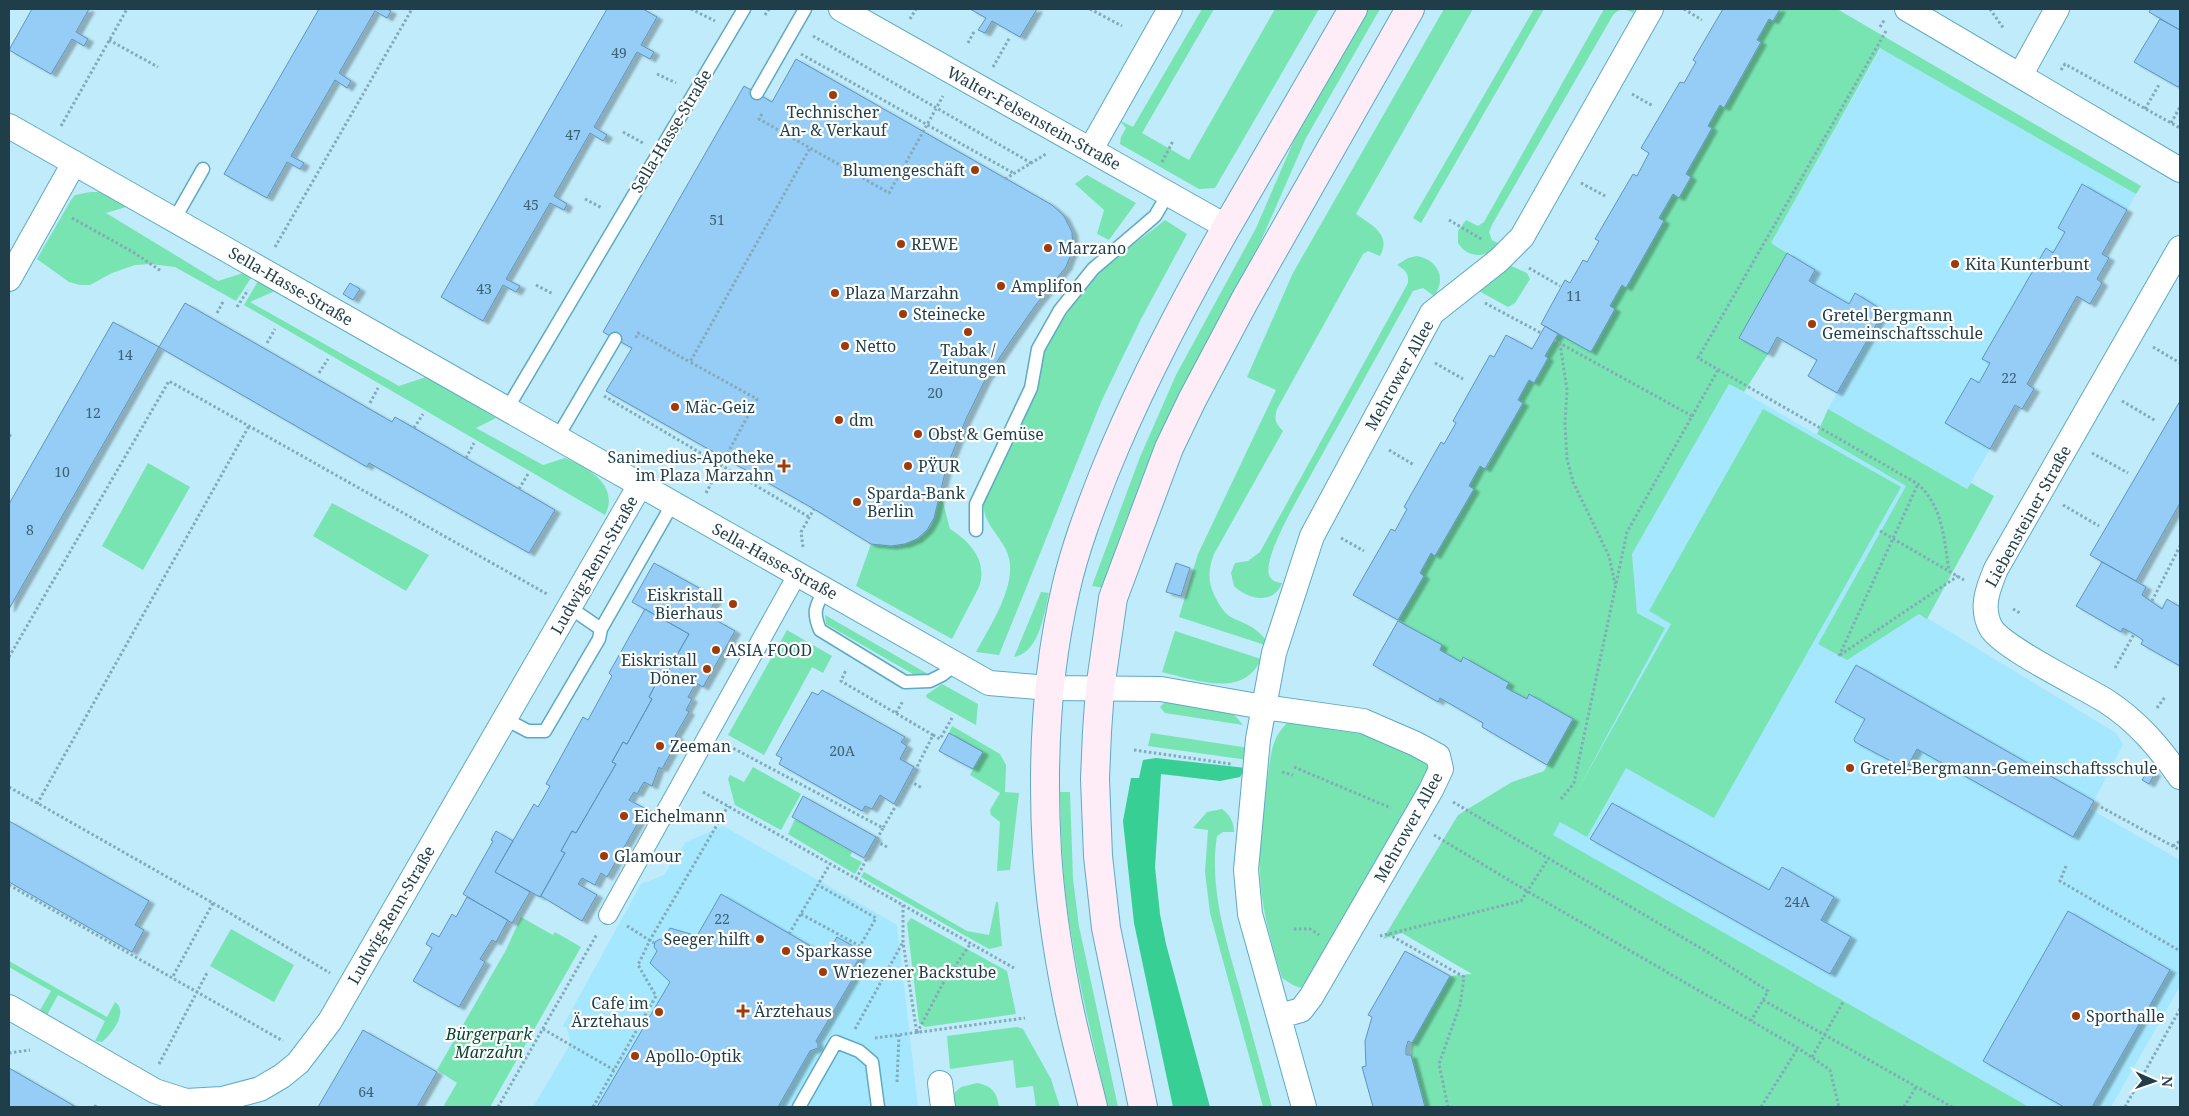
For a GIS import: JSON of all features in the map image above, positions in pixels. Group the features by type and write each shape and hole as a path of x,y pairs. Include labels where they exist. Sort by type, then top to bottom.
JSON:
{"main road":[{"path":"1093,1107 1066,993 1050,890 1046,780 1050,688 1056,638 1066,588 1093,502 1130,413 1157,355 1227,227 1353,9"},
{"path":"1144,1107 1106,928 1098,856 1095,779 1100,689 1113,598 1140,521 1169,448 1245,300 1410,9"}],"street":[{"name":"Walter-Felsenstein-Straße","path":"841,9 1227,227"},
{"path":"1091,149 1170,9"},
{"name":"Mehrower Allee","path":"1304,1107 1250,914 1246,870 1263,707 1274,652 1312,536 1432,313 1499,260 1522,237 1651,9"},
{"path":"1907,9 2021,74 2180,170"},
{"path":"2021,74 2057,9"},
{"name":"Sella-Hasse-Straße","path":"9,126 798,573 955,665 989,683 1050,688"},
{"path":"9,279 74,163"},
{"name":"Liebensteiner Straße","path":"2180,248 1996,569 1986,593 1986,611 1991,628 2007,644 2107,702 2133,721 2153,742 2180,777"},
{"name":"Ludwig-Renn-Straße","path":"9,1007 155,1091 186,1101 222,1099 260,1089 290,1070 330,1021 640,485"},
{"path":"608,915 798,573"},
{"name":"Mehrower Allee","path":"1050,688 1161,689 1263,707 1363,721 1416,744 1438,756 1442,769 1432,790 1311,997 1301,1010 1280,1016"},
{"path":"940,1083 943,1107"}],"lane":[{"name":"Sella-Hasse-Straße","path":"507,409 744,9"},
{"path":"757,93 806,9"},
{"path":"174,220 203,168"},
{"path":"976,530 976,504 1031,388 1038,349 1060,310 1093,269 1155,216 1168,194"},
{"path":"558,438 615,339"},
{"path":"505,719 528,731 545,732 599,639 601,629 672,503"},
{"path":"826,589 815,609 816,621 820,630 905,682 930,681 955,665"},
{"path":"569,607 601,629"},
{"path":"798,1107 836,1042 860,1051 872,1062 878,1107"}],"path":[{"path":"48,148 127,9"},
{"path":"237,307 289,226 412,9"},
{"path":"1090,9 1122,26"},
{"path":"1684,9 1702,20"},
{"path":"1990,9 2004,29"},
{"path":"796,26 1031,163"},
{"path":"968,43 975,30"},
{"path":"1886,31 1698,358 1918,484 1927,492 1941,520 1949,571"},
{"path":"981,87 1010,37"},
{"path":"109,40 158,67"},
{"path":"796,51 1015,174"},
{"path":"2065,64 2180,128"},
{"path":"2145,109 2160,83"},
{"path":"2171,123 2180,107"},
{"path":"759,119 889,193 937,108"},
{"path":"1158,169 1173,141"},
{"path":"690,362 810,148"},
{"path":"1006,179 1050,151"},
{"path":"50,206 133,252 161,271"},
{"path":"1540,274 1560,286"},
{"path":"216,313 224,300"},
{"path":"1515,319 1541,333"},
{"path":"267,343 275,329"},
{"path":"638,333 757,399 712,481"},
{"path":"2131,334 2180,363"},
{"path":"1554,340 1692,416"},
{"path":"1560,344 1568,390 1565,424 1567,459 1573,482 1609,556 1615,587"},
{"path":"1413,348 1463,379"},
{"path":"319,373 328,359"},
{"path":"1561,799 1574,783 1627,532 1718,370"},
{"path":"9,657 169,381 569,607"},
{"path":"370,403 378,388"},
{"path":"2100,388 2156,421"},
{"path":"603,396 809,517"},
{"path":"414,428 423,414"},
{"path":"36,804 249,426"},
{"path":"9,435 13,438"},
{"path":"2070,440 2128,473"},
{"path":"466,458 474,443"},
{"path":"520,489 528,474"},
{"path":"1918,484 1839,656 1958,576"},
{"path":"2040,492 2099,526"},
{"path":"798,573 805,559 801,532 814,509"},
{"path":"1880,531 1986,593"},
{"path":"2152,602 2180,546"},
{"path":"2115,668 2134,634"},
{"path":"848,665 841,681 940,739 952,718"},
{"path":"896,713 901,705"},
{"path":"856,879 882,828 910,781 933,734"},
{"path":"708,735 882,828"},
{"path":"1134,750 1293,774"},
{"path":"1294,768 1415,818 1439,838 1527,891 1798,1048 1830,1070 1839,1107"},
{"path":"683,780 1014,968"},
{"path":"910,781 922,788"},
{"path":"9,787 213,903 332,975"},
{"path":"1432,790 1709,953 1768,991 1752,1021"},
{"path":"594,1107 656,996 638,965 650,940 728,806"},
{"path":"2101,807 2180,850"},
{"path":"876,841 887,847"},
{"path":"2173,846 2180,841"},
{"path":"1380,936 1521,901 1548,859"},
{"path":"789,934 830,864"},
{"path":"2066,866 2060,880 2180,951"},
{"path":"801,914 860,946 876,918 818,885"},
{"path":"9,886 284,1042 301,1058"},
{"path":"172,978 213,903"},
{"path":"903,906 903,942 917,1034"},
{"path":"498,1107 608,915"},
{"path":"626,926 654,943"},
{"path":"1388,934 1464,977 1460,1005 1439,1064 1448,1107"},
{"path":"861,1016 903,942"},
{"path":"917,1034 942,985 971,944"},
{"path":"147,1086 208,970"},
{"path":"1763,1000 1952,1107"},
{"path":"1812,1057 1843,1002"},
{"path":"2125,1107 2180,1010"},
{"path":"870,1039 1025,1018"},
{"path":"543,1030 614,1070"},
{"path":"1760,1107 1798,1048"},
{"path":"1904,1107 1916,1087"}],"shaded area":[{"name":"Kita Kunterbunt","path":"1881,48 2136,194 2102,254 2097,279 2102,283 2090,304 2077,297 2027,384 2034,389 2022,409 2015,405 1967,489 1828,409 1884,311 1855,293 1849,304 1809,281 1815,270 1771,243"},
{"name":"Gretel-Bergmann-Gemeinschaftsschule","path":"1729,384 1906,486 1818,644 1847,659 1919,613 2116,733 2123,744 2090,809 2180,860 2180,986 2111,1107 2029,1107 1552,835 1665,628 1637,613 1632,554"},
{"path":"723,826 897,925 918,1107 533,1107 571,1043 567,1028 563,1026 641,884 664,875 686,842"}],"green space":[{"path":"1202,9 1214,9 1142,133 1189,160 1275,9 1319,9 1215,188 1199,189 1120,144 1121,137 1126,128 1119,120 1133,127"},
{"path":"1368,9 1380,9 1306,138 1260,243 1176,400 1149,461 1121,533 1104,588 1092,586 1140,457 1176,375 1256,228 1295,138"},
{"path":"1444,9 1473,9 1356,214 1373,226 1382,236 1383,248 1380,256 1368,251 1363,254 1277,409 1276,421 1283,431 1214,554 1212,561 1210,584 1220,606 1229,616 1258,631 1266,640 1265,645 1179,617 1198,554 1276,390 1247,377 1293,273"},
{"path":"1534,9 1544,9 1421,223 1413,218"},
{"path":"1604,9 1635,9 1633,13 1623,10 1613,15 1493,223 1489,232 1492,240 1498,243 1489,252 1484,254 1478,255 1467,252 1458,243 1458,231 1466,220 1478,226 1484,222"},
{"path":"1780,9 1837,9 2141,186 2136,194 1880,48 1771,243 1787,253 1739,338 1768,354 1744,392 1729,384 1632,554 1637,613 1665,628 1576,793 1671,624 1649,611 1763,409 1901,487 1714,818 1626,768 1587,837 1560,822 1553,835 2029,1107 1425,1107 1411,1055 1412,1043 1450,976 1472,974 1402,933 1383,939 1458,815 1512,782 1544,771 1573,719 1529,694 1527,699 1506,688 1509,683 1464,658 1461,662 1440,650 1442,645 1398,621 1423,576 1420,573 1431,553 1436,555 1473,489 1469,486 1480,466 1486,469 1523,403 1518,400 1529,380 1535,382 1548,358 1545,356 1558,334 1591,351 1615,309 1610,306 1622,285 1626,288 1664,221 1659,218 1673,194 1679,198 1691,178 1686,174 1712,129 1708,126 1720,105 1725,107 1761,43 1757,40 1769,19 1774,21"},
{"path":"1087,175 1136,203 1109,240 1097,234 1104,210 1075,184"},
{"path":"100,192 126,207 106,213 218,281 243,273 251,278 236,301 175,267 151,264 135,265 112,273 90,285 69,282 37,259 71,200 75,195"},
{"path":"1165,220 1187,234 1141,319 1102,400 999,655 976,652 1004,599 1010,576 1008,556 986,517 984,498 1027,388 1054,335 1069,310 1087,287 1114,260"},
{"path":"1417,256 1430,261 1435,266 1440,276 1438,289 1434,296 1423,288 1413,291 1294,505 1274,548 1268,568 1271,579 1282,583 1273,595 1266,597 1253,597 1239,591 1234,586 1231,573 1235,563 1248,561 1260,552 1408,283 1406,272 1397,265 1408,258"},
{"path":"1511,266 1527,273 1530,279 1515,303 1508,307 1479,291"},
{"path":"258,281 275,291 250,302 399,386 426,377 496,418 476,428 543,465 565,458 592,473 605,486 608,495 609,504 605,515 244,305"},
{"path":"1828,409 1967,489 1971,483 1994,496 1927,619 1919,614 1847,660 1818,644 1906,486 1817,434"},
{"path":"148,463 190,487 143,570 102,546"},
{"path":"940,491 950,529 971,546 981,569 979,587 952,639 856,586 871,544 899,544 917,539 924,534 934,518"},
{"path":"332,503 429,555 406,591 313,536"},
{"path":"1041,592 1049,593 1039,631 1030,648 1023,654 1014,657"},
{"path":"825,615 928,674 918,677 826,624"},
{"path":"787,630 832,656 823,673 812,667 764,755 728,735"},
{"path":"1175,631 1261,659 1253,671 1243,679 1231,683 1203,682 1162,672"},
{"path":"942,684 978,704 976,725 927,698 926,695"},
{"path":"1164,703 1201,705 1221,709 1235,716 1243,725 1165,713 1160,707"},
{"path":"1290,720 1339,722 1428,762 1427,773 1305,987 1293,985 1282,978 1265,913 1260,874 1261,828 1272,748 1283,727"},
{"path":"952,726 1000,754 1006,765 1005,792 1019,793 1010,870 997,871 1000,822 991,815 990,810 1000,793 970,775 982,752 949,733"},
{"path":"1151,733 1249,748 1248,760 1148,746"},
{"path":"1156,758 1246,768 1240,777 1220,781 1161,774 1155,867 1160,914 1166,944 1210,1107 1173,1107 1134,923 1123,821 1131,778 1139,778 1143,760"},
{"path":"753,767 801,794 781,830 735,805 728,779 730,775 744,782"},
{"path":"1060,792 1070,792 1073,879 1079,926 1118,1107 1108,1107 1075,954 1064,880"},
{"path":"1222,809 1231,819 1234,832 1223,832 1217,836 1215,874 1220,912 1272,1107 1263,1107 1210,913 1205,872 1208,830 1193,828 1207,812"},
{"path":"795,819 852,852 850,856 862,862 855,874 788,834"},
{"path":"864,872 967,931 989,935 996,902 998,902 1002,946 989,949 861,877"},
{"name":"Bürgerpark Marzahn","path":"521,917 553,935 555,932 581,947 490,1107 443,1107 457,1083 437,1070 506,950"},
{"path":"911,918 1007,971 1016,1014 925,1027 919,1023 907,923"},
{"path":"231,929 294,965 274,1002 210,966"},
{"path":"9,961 107,1017 115,1002 119,1006 120,1011 118,1022 102,1042 95,1041 105,1021 58,995 47,1015 40,1010 51,991 9,967"},
{"path":"1017,1027 1023,1029 1051,1079 1060,1107 1036,1107 1033,1086 1016,1088 1013,1060 950,1069 947,1036"},
{"path":"977,1083 993,1090 999,1107 955,1107 953,1094 961,1087"}],"building":[{"path":"32,9 89,9 76,32 88,39 84,46 72,39 51,74 9,50"},
{"path":"319,9 387,9 391,11 387,18 375,11 339,73 351,81 347,88 335,80 291,156 304,163 300,169 287,162 267,198 224,174"},
{"path":"607,9 643,9 657,17 641,45 654,52 650,59 637,52 594,127 607,135 603,141 590,133 554,196 567,204 564,210 550,203 506,279 520,286 516,292 503,285 483,321 441,297"},
{"path":"970,9 1037,9 1020,37 992,21 985,33 978,30 986,18"},
{"path":"1723,9 1780,9 1773,21 1769,19 1757,40 1761,42 1724,108 1720,105 1708,126 1712,128 1686,174 1691,177 1679,198 1673,194 1659,218 1664,221 1626,288 1622,285 1610,306 1615,309 1591,352 1541,324 1565,280 1570,283 1583,260 1587,262 1599,241 1595,239 1633,174 1637,176 1649,153 1641,148 1680,82 1684,83 1696,62 1693,60"},
{"path":"2151,9 2180,9 2180,30 2149,12"},
{"path":"2160,19 2180,30 2180,84 2178,87 2134,62"},
{"name":"Plaza Marzahn","path":"796,59 1052,205 1064,216 1072,232 1073,249 1066,267 1035,306 986,378 966,419 946,469 934,518 927,530 917,539 905,544 891,546 871,544 814,509 606,391 632,348 603,332 744,86 772,102"},
{"path":"2082,184 2127,210 2102,254 2109,258 2097,279 2102,283 2090,304 2077,296 2027,384 2034,389 2022,409 2015,405 1990,449 1945,423 1971,378 1979,383 1990,363 1982,359 2046,248 2053,253 2065,232 2058,228"},
{"name":"Gretel Bergmann Gemeinschaftsschule","path":"1787,253 1815,270 1809,281 1849,304 1855,293 1884,311 1837,393 1808,376 1817,360 1777,337 1768,354 1739,338"},
{"path":"350,283 360,289 353,300 343,294"},
{"path":"185,303 392,422 395,417 555,510 529,553 369,463 367,467 159,347"},
{"path":"113,322 159,347 9,609 9,504"},
{"path":"1545,326 1558,334 1545,356 1548,358 1534,383 1529,380 1518,400 1523,403 1485,469 1480,466 1469,486 1474,489 1435,556 1431,553 1420,573 1424,576 1398,620 1353,595 1391,529 1395,531 1407,509 1404,507 1441,442 1444,444 1456,423 1453,421 1490,355 1494,357 1506,335 1532,349"},
{"path":"2180,401 2180,503 2136,581 2090,555"},
{"path":"2102,562 2146,587 2142,595 2162,609 2167,599 2180,607 2180,666 2141,644 2143,640 2134,634 2123,628 2121,632 2076,606"},
{"path":"654,563 717,598 707,615 735,631 703,687 696,683 688,697 692,699 686,710 689,712 675,736 679,738 662,769 659,767 652,786 644,782 637,794 634,792 629,800 646,809 607,877 601,873 595,885 582,878 578,884 597,895 582,921 541,896 565,853 561,851 572,831 576,833 616,764 612,762 623,742 627,744 652,699 649,697 660,676 664,678 689,634 632,602"},
{"path":"1176,563 1190,568 1181,596 1166,592"},
{"path":"645,609 689,634 664,678 660,676 649,697 652,699 627,744 623,742 612,762 616,764 576,833 572,831 561,851 565,853 540,897 495,872 534,804 538,807 550,786 546,784 583,717 588,720 612,676 609,673"},
{"path":"1398,621 1442,645 1440,650 1461,662 1463,657 1509,683 1506,688 1527,699 1529,694 1573,719 1547,765 1482,727 1483,723 1440,698 1438,702 1373,665"},
{"path":"1856,665 2094,801 2073,837 1917,749 1906,769 1855,742 1854,739 1865,719 1835,702"},
{"path":"822,690 905,737 901,742 907,746 900,759 914,767 894,804 880,795 872,809 865,806 862,811 779,764 782,758 776,755 812,692 818,695"},
{"path":"949,733 983,752 973,769 939,751"},
{"path":"2149,769 2155,773 2149,784 2142,780"},
{"path":"803,796 876,837 864,858 792,817"},
{"path":"1612,803 1769,890 1782,867 1834,897 1821,920 1851,937 1830,974 1590,839"},
{"path":"9,821 149,901 135,925 144,930 132,952 9,882"},
{"path":"496,831 513,841 495,872 530,892 512,923 463,894 493,841 491,840"},
{"name":"Ärztehaus","path":"721,894 826,955 837,937 863,952 852,970 856,973 816,1041 818,1048 810,1051 778,1107 597,1107 670,982 650,963 657,951 654,947 655,942 660,939 663,941 670,928 697,936"},
{"path":"467,897 508,920 496,942 492,940 480,959 485,962 459,1007 413,981 432,948 426,944 432,933 439,937 452,914 456,917"},
{"name":"Sporthalle","path":"2068,911 2170,970 2092,1107 2064,1107 1983,1061"},
{"path":"1405,951 1450,976 1412,1043 1408,1041 1406,1048 1406,1055 1411,1055 1425,1107 1373,1107 1362,1067 1366,1066 1365,1041 1372,1017 1368,1015"},
{"path":"363,1030 437,1072 417,1107 318,1107"},
{"path":"9,1068 76,1107 9,1107"}],"place":[{"name":"Technischer An- & Verkauf","path":"833,95"},
{"name":"Blumengeschäft","path":"975,170"},
{"name":"REWE","path":"901,244"},
{"name":"Marzano","path":"1048,248"},
{"name":"Kita Kunterbunt","path":"1955,264"},
{"name":"Amplifon","path":"1001,286"},
{"name":"Plaza Marzahn","path":"835,293"},
{"name":"Steinecke","path":"903,314"},
{"name":"Gretel Bergmann Gemeinschaftsschule","path":"1812,324"},
{"name":"Tabak / Zeitungen","path":"968,332"},
{"name":"Netto","path":"845,346"},
{"name":"Mäc-Geiz","path":"675,407"},
{"name":"dm","path":"839,420"},
{"name":"Obst & Gemüse","path":"918,434"},
{"name":"Sanimedius-Apotheke im Plaza Marzahn","path":"784,466"},
{"name":"PŸUR","path":"908,466"},
{"name":"Sparda-Bank Berlin","path":"857,502"},
{"name":"Eiskristall Bierhaus","path":"733,604"},
{"name":"ASIA FOOD","path":"716,650"},
{"name":"Eiskristall Döner","path":"707,669"},
{"name":"Zeeman","path":"660,746"},
{"name":"Gretel-Bergmann-Gemeinschaftsschule","path":"1850,768"},
{"name":"Eichelmann","path":"624,816"},
{"name":"Glamour","path":"604,856"},
{"name":"Seeger hilft","path":"760,939"},
{"name":"Sparkasse","path":"786,951"},
{"name":"Wriezener Backstube","path":"823,972"},
{"name":"Ärztehaus","path":"743,1011"},
{"name":"Cafe im Ärztehaus","path":"659,1012"},
{"name":"Sporthalle","path":"2076,1016"},
{"name":"Apollo-Optik","path":"635,1056"}]}
